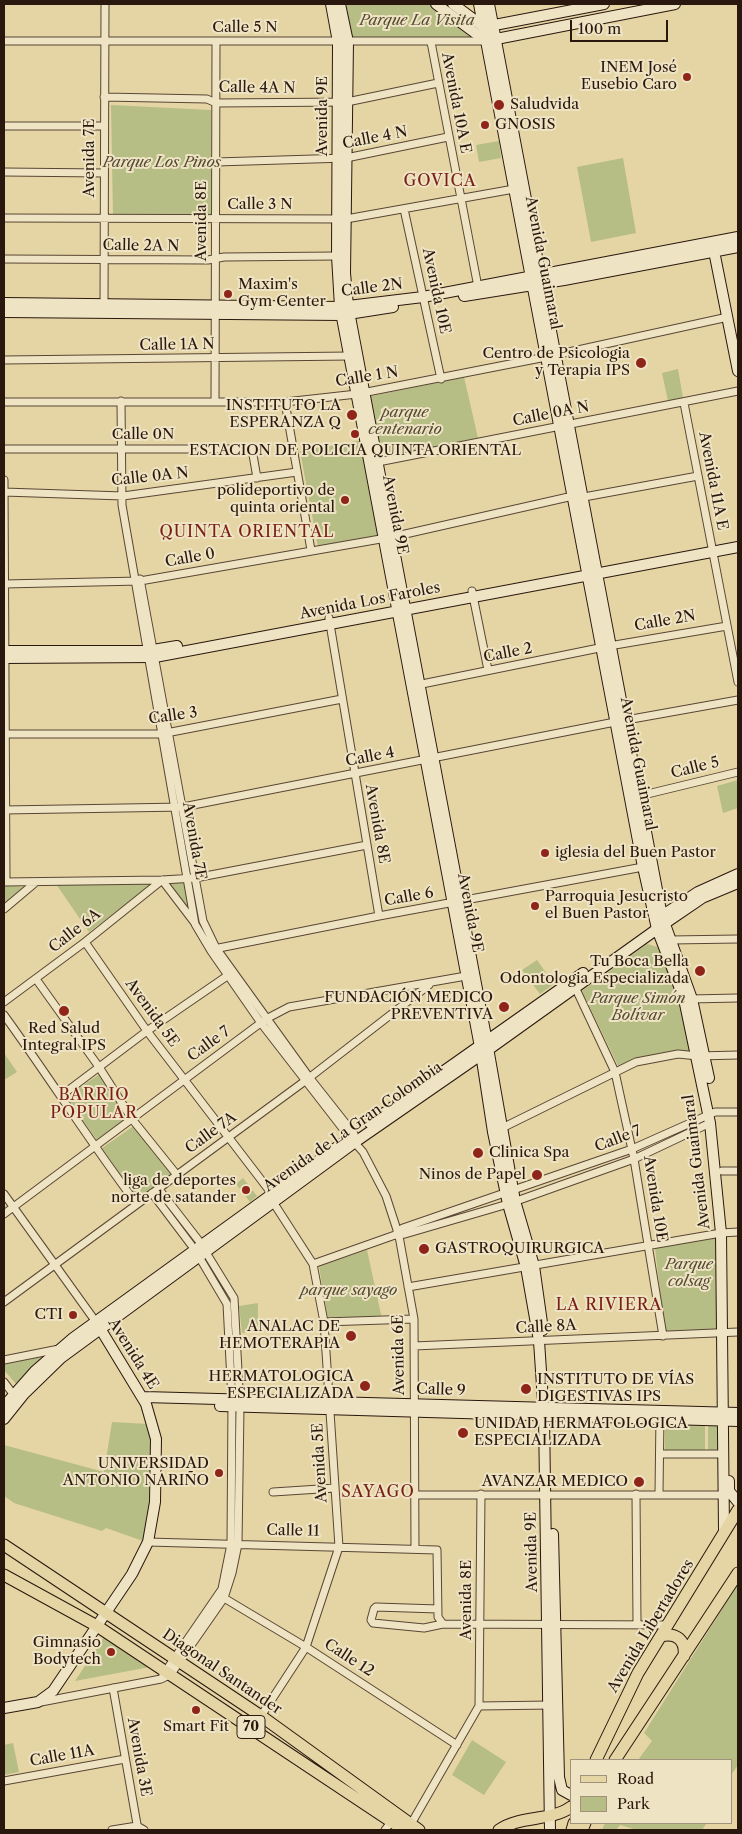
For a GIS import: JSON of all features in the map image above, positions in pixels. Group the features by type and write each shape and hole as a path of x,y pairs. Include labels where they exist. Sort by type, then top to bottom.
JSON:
{"main road":[{"name":"Avenida Libertadores","path":"596,1759 625,1696 738,1510"},
{"path":"6,1547 108,1610 98,1619 93,1619 54,1597 30,1589"},
{"path":"616,1759 738,1573"},
{"name":"Diagonal Santander","path":"4,1575 97,1626 388,1826 411,1828"},
{"name":"Diagonal Santander","path":"108,1610 260,1716 411,1828"},
{"path":"661,1636 669,1634 676,1636 682,1641 685,1648 684,1656"},
{"path":"498,1830 515,1823 550,1816 570,1807"}],"street":[{"name":"Avenida 7E","path":"104,308 105,4"},
{"name":"Avenida 9E","path":"331,4 343,42"},
{"name":"Avenida 9E","path":"340,4 343,42 342,219 345,310 484,1048 497,1130 510,1198 530,1266 542,1341 547,1412 553,1705 550,1830"},
{"path":"436,4 491,40 674,4"},
{"path":"452,4 488,26 604,4"},
{"name":"Avenida Guaimaral","path":"479,4 488,26 491,40 536,280 546,357 564,425 604,647 659,922 671,940 688,999 701,1056 722,1171 730,1333 729,1491 738,1502"},
{"name":"Avenida Guaimaral","path":"488,26 489,4"},
{"name":"Calle 5 N","path":"4,42 431,42 491,40"},
{"name":"Avenida Guaimaral","path":"491,40 514,189 556,355 564,425"},
{"name":"Avenida 8E","path":"215,401 216,42"},
{"name":"Avenida 10A E","path":"431,42 478,287"},
{"name":"Calle 4A N","path":"104,98 207,99 216,103 342,102 438,83"},
{"path":"4,126 104,126"},
{"name":"Calle 4 N","path":"216,162 342,159 448,137"},
{"path":"4,172 104,172"},
{"name":"Calle 3 N","path":"4,218 342,219 514,189"},
{"name":"Avenida 10E","path":"404,209 441,379"},
{"name":"Avenida 9E","path":"342,219 337,256 350,356 361,393"},
{"name":"Calle 2N","path":"714,247 738,237"},
{"path":"714,247 738,371"},
{"name":"Calle 2N","path":"4,303 104,308 345,310 423,300 714,247 738,247"},
{"name":"Calle 2A N","path":"4,260 215,260 224,257 337,256"},
{"name":"Calle 2N","path":"423,300 478,287 536,280"},
{"name":"Calle 2N","path":"4,312 104,308"},
{"name":"Calle 1 N","path":"4,402 284,402 361,393 441,379 728,317"},
{"name":"Calle 1A N","path":"4,360 350,356"},
{"name":"Calle 0A N","path":"373,462 738,391"},
{"name":"Avenida 7E","path":"121,401 123,496 165,733 182,807 203,922 213,950"},
{"path":"284,402 311,550"},
{"name":"Avenida 11A E","path":"684,403 738,682"},
{"name":"Calle 0N","path":"4,449 252,449 257,478"},
{"name":"Calle 0A N","path":"4,492 123,496 297,472"},
{"name":"Calle 0","path":"4,584 138,581 388,537 578,497 698,476"},
{"path":"4,480 5,882 195,878 367,845"},
{"name":"Avenida Los Faroles","path":"4,655 151,654 712,549 738,541"},
{"name":"Avenida Los Faroles","path":"712,549 738,547"},
{"path":"473,594 488,670"},
{"name":"Avenida 8E","path":"329,621 379,916"},
{"name":"Calle 2N","path":"604,647 727,626"},
{"name":"Calle 2","path":"416,685 604,647"},
{"name":"Calle 3","path":"5,734 165,733 342,699"},
{"name":"Calle 4","path":"5,810 182,807 619,721 738,700"},
{"name":"Avenida 7E","path":"165,733 174,808 195,924 264,1021 353,1138"},
{"name":"Calle 5","path":"634,797 738,772"},
{"name":"Avenida Guaimaral","path":"634,797 643,867 659,922 688,999"},
{"name":"Calle 6","path":"213,950 379,916 643,867"},
{"name":"Avenida de La Gran Colombia","path":"4,1406 13,1394 60,1349 99,1325 353,1138 575,988 698,892 738,874"},
{"path":"162,880 195,924 203,922"},
{"name":"Calle 6A","path":"4,1002 85,942 162,880"},
{"path":"4,909 36,882"},
{"name":"Avenida de La Gran Colombia","path":"484,1048 659,922 702,898 738,883"},
{"name":"Avenida 9E","path":"457,903 466,976 484,1048"},
{"path":"671,940 738,939"},
{"name":"Avenida 5E","path":"85,942 147,1031 272,1198 312,1264 324,1322 339,1547 306,1647 260,1716"},
{"path":"62,1096 147,1031 230,974"},
{"name":"Calle 7","path":"4,1214 184,1079 264,1021 289,1007 432,984 466,976"},
{"path":"36,979 99,1067 132,1119 177,1175"},
{"name":"Calle 7A","path":"4,1302 307,1079 432,984"},
{"name":"Avenida 10E","path":"575,988 614,1072 634,1159 663,1336"},
{"path":"688,999 738,998"},
{"path":"4,1015 62,1096 94,1146 136,1203"},
{"path":"497,1130 636,1062 658,1056 678,1054 738,1056"},
{"name":"Calle 7","path":"510,1198 711,1117 738,1112"},
{"name":"Avenida Guaimaral","path":"711,1117 724,1233"},
{"name":"Calle 7","path":"312,1264 397,1234 403,1228 510,1198 634,1159 711,1117"},
{"name":"Avenida 6E","path":"353,1138 380,1180 397,1234 414,1319 413,1495 415,1549"},
{"path":"722,1171 738,1171"},
{"path":"4,1708 113,1688 166,1675 224,1598 232,1573 236,1403 236,1311 234,1298 155,1190"},
{"name":"Avenida 4E","path":"4,1194 99,1325 145,1401 156,1439 154,1502 148,1542 132,1574 58,1685 38,1702"},
{"path":"408,1287 738,1232"},
{"path":"324,1322 414,1319"},
{"name":"Avenida de La Gran Colombia","path":"4,1419 24,1394 99,1325"},
{"name":"Calle 8A","path":"414,1346 730,1333"},
{"path":"4,1360 60,1349"},
{"path":"4,1382 13,1394"},
{"name":"Calle 9","path":"145,1401 730,1417"},
{"path":"658,1494 660,1415"},
{"name":"Avenida Guaimaral","path":"724,1531 723,1454 730,1417"},
{"path":"660,1454 723,1454"},
{"path":"273,1492 335,1488"},
{"name":"Avenida 8E","path":"480,1706 481,1494"},
{"path":"636,1494 637,1624"},
{"path":"413,1495 724,1495"},
{"name":"Calle 11","path":"148,1542 437,1550 438,1609"},
{"path":"179,1658 222,1589 234,1544"},
{"name":"Calle 12","path":"224,1598 306,1647 457,1745"},
{"path":"441,1622 438,1609 376,1607 372,1620 374,1623 424,1628 441,1622 669,1625"},
{"name":"Avenida 3E","path":"113,1688 137,1828"},
{"name":"Avenida 9E","path":"553,1705 559,1782 562,1790 570,1794"},
{"path":"411,1828 480,1706 553,1705"},
{"name":"Calle 11A","path":"4,1781 125,1759"},
{"path":"112,1830 137,1828 144,1830"}],"green space":[{"name":"Parque La Visita","path":"346,4 433,4 478,36 473,39 352,37"},
{"name":"Parque Los Pinos","path":"111,105 211,110 212,216 113,216"},
{"path":"499,141 501,158 479,162 476,145"},
{"path":"623,158 636,233 591,242 577,167"},
{"path":"678,369 683,398 668,401 662,373"},
{"name":"parque centenario","path":"464,377 478,438 380,458 367,397"},
{"name":"polideportivo de quinta oriental","path":"369,439 387,535 318,547 300,451"},
{"path":"738,780 738,808 723,813 717,786"},
{"path":"184,882 189,912 168,883"},
{"path":"153,883 89,932 56,884"},
{"path":"4,885 25,887 4,906"},
{"name":"Parque Simón Bolívar","path":"647,944 662,948 680,997 692,1053 655,1056 621,1072 582,991"},
{"path":"537,960 554,984 540,994 522,970"},
{"path":"4,1053 17,1072 4,1080"},
{"path":"101,1073 135,1120 100,1144 66,1097"},
{"path":"138,1123 176,1177 141,1204 102,1148"},
{"name":"liga de deportes norte de satander","path":"243,1178 257,1196 250,1202 236,1184"},
{"name":"Parque colsag","path":"718,1236 720,1331 665,1334 655,1248"},
{"name":"parque sayago","path":"367,1250 382,1319 328,1320 319,1266"},
{"path":"258,1303 258,1332 242,1333 239,1306"},
{"path":"46,1355 16,1384 4,1370 4,1363"},
{"path":"665,1420 705,1420 705,1452 665,1452"},
{"path":"708,1421 719,1421 719,1452 708,1453"},
{"path":"112,1422 148,1424 153,1455 153,1483 150,1511 143,1541 106,1528 102,1531 14,1503 4,1496 4,1445 104,1472"},
{"path":"738,1584 738,1765 732,1774 732,1759 639,1759 652,1741 644,1733"},
{"name":"Gimnasio Bodytech","path":"104,1637 150,1667 75,1681"},
{"path":"472,1740 506,1762 484,1795 452,1775"},
{"path":"13,1743 19,1772 4,1775 4,1745"},
{"path":"605,1824 706,1824 702,1830 637,1830 620,1825 616,1830 602,1830"}],"place":[{"name":"INEM José Eusebio Caro","path":"687,77"},
{"name":"Saludvida","path":"499,105"},
{"name":"GNOSIS","path":"485,125"},
{"name":"Maxim's Gym Center","path":"228,294"},
{"name":"Centro de Psicologia y Terapia IPS","path":"641,363"},
{"name":"INSTITUTO LA ESPERANZA Q","path":"352,415"},
{"name":"ESTACION DE POLICIA QUINTA ORIENTAL","path":"355,434"},
{"name":"polideportivo de quinta oriental","path":"345,500"},
{"name":"iglesia del Buen Pastor","path":"545,853"},
{"name":"Parroquia Jesucristo el Buen Pastor","path":"535,906"},
{"name":"Tu Boca Bella Odontologia Especializada","path":"700,971"},
{"name":"FUNDACIÓN MEDICO PREVENTIVA","path":"504,1007"},
{"name":"Red Salud Integral IPS","path":"64,1011"},
{"name":"Clinica Spa","path":"478,1153"},
{"name":"Ninos de Papel","path":"537,1175"},
{"name":"liga de deportes norte de satander","path":"246,1190"},
{"name":"GASTROQUIRURGICA","path":"424,1249"},
{"name":"CTI","path":"73,1315"},
{"name":"ANALAC DE HEMOTERAPIA","path":"351,1336"},
{"name":"HERMATOLOGICA ESPECIALIZADA","path":"365,1386"},
{"name":"INSTITUTO DE VÍAS DIGESTIVAS IPS","path":"526,1389"},
{"name":"UNIDAD HERMATOLOGICA ESPECIALIZADA","path":"463,1433"},
{"name":"UNIVERSIDAD ANTONIO NARIÑO","path":"219,1473"},
{"name":"AVANZAR MEDICO","path":"639,1482"},
{"name":"Gimnasio Bodytech","path":"111,1652"},
{"name":"Smart Fit","path":"196,1710"}],"district":[{"name":"GOVICA","path":"440,181"},
{"name":"QUINTA ORIENTAL","path":"247,532"},
{"name":"BARRIO POPULAR","path":"94,1104"},
{"name":"LA RIVIERA","path":"609,1305"},
{"name":"SAYAGO","path":"378,1492"}]}
